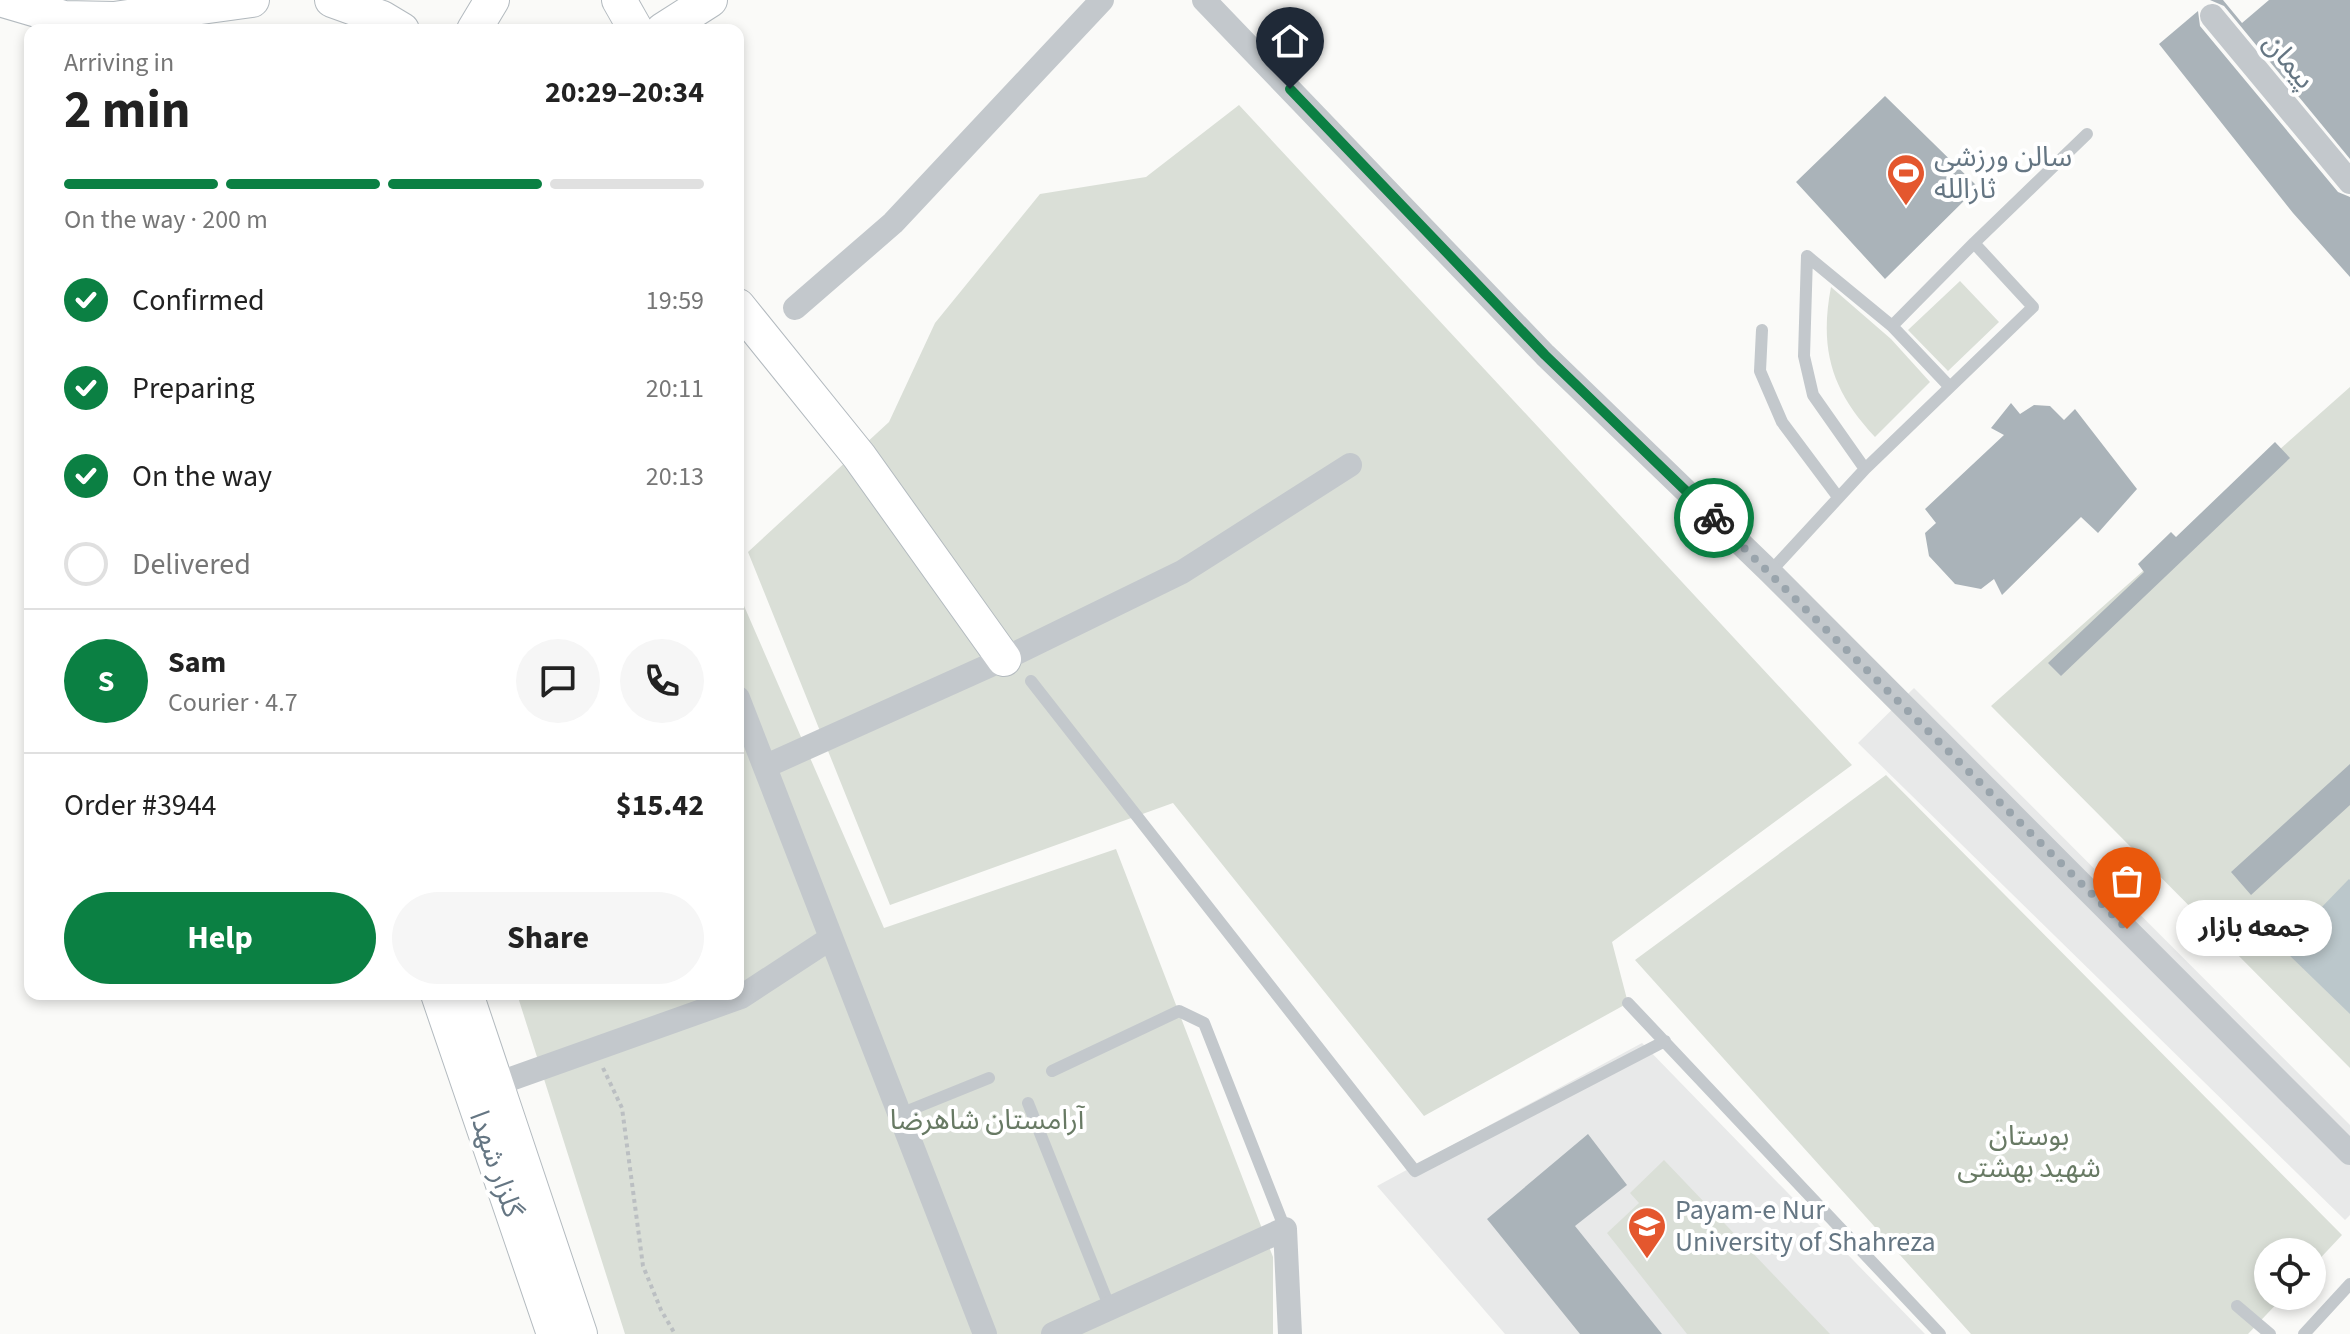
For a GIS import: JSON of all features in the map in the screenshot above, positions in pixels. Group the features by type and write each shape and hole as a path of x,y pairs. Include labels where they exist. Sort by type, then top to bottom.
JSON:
{"street":[{"path":"3,0 62,16 114,19 236,2"},
{"path":"332,0 392,24"},
{"path":"478,24 492,0"},
{"path":"619,0 633,24"},
{"path":"672,24 710,0"},
{"path":"795,308 893,223 1102,0"},
{"path":"1204,0 1545,355 1770,572 2350,1153"},
{"path":"201,24 236,2"},
{"name":"پیمان","path":"2212,16 2350,182"},
{"path":"744,313 859,456 1004,659"},
{"path":"766,766 1004,659 1182,572 1350,465"},
{"path":"744,713 985,1334"},
{"path":"744,995 831,938"},
{"name":"گلزار شهدا","path":"440,1000 554,1334"},
{"name":"گلزار شهدا","path":"468,1000 580,1334"},
{"path":"497,1084 733,1000"},
{"path":"1053,1334 1285,1229 1290,1334"}],"lane":[{"path":"1892,326 2087,134"},
{"path":"1770,572 1838,497 1948,385 2033,307 1974,243"},
{"path":"1865,469 1813,395 1804,356 1807,256 1892,326 1948,385"},
{"path":"1762,330 1760,371 1782,422 1838,497"},
{"path":"1031,681 1415,1171 1665,1041"},
{"path":"1628,1003 1940,1334"},
{"path":"1052,1071 1179,1011 1204,1023 1285,1229"},
{"path":"900,1114 989,1078"},
{"path":"1028,1103 1110,1308"},
{"path":"2304,1334 2350,1284"},
{"path":"2237,1306 2270,1334"}],"path":[{"path":"596,1051 622,1108 643,1266 675,1334"}],"shaded area":[{"path":"1914,688 2350,1125 2350,1215 2345,1220 1858,743"},
{"path":"2350,880 2350,1014 2282,948"},
{"name":"Payam-e Nur University of Shahreza","path":"1642,1043 1925,1334 1505,1334 1377,1186"}],"green space":[{"path":"1239,105 1852,765 1612,942 1628,1003 1424,1116 1173,803 890,905 748,552 889,422 935,323 1040,194 1146,177"},
{"path":"1960,281 1999,322 1948,371 1908,330"},
{"path":"1831,287 1891,339 1930,382 1875,437 1848,403 1832,368 1827,331"},
{"path":"2350,387 2350,1068 1991,706"},
{"name":"آرامستان شاهرضا","path":"744,606 884,928 1116,849 1273,1257 1273,1334 625,1334 519,1000 744,1000"},
{"name":"بوستان شهید بهشتی","path":"1886,775 2342,1235 2326,1252 2326,1238 2254,1238 2254,1310 2271,1310 2248,1334 1971,1334 1635,960"},
{"path":"1664,1160 1830,1334 1687,1334 1607,1233 1639,1203 1630,1193"}],"building":[{"path":"2210,0 2223,0 2242,23 2269,0 2350,0 2350,159 2224,6"},
{"path":"2198,11 2200,26 2338,192 2350,197 2350,277 2293,213 2159,44"},
{"path":"1885,96 1978,187 1885,279 1796,182"},
{"path":"2011,403 2020,414 2034,405 2050,406 2064,420 2075,409 2137,489 2098,533 2081,517 2002,595 1994,579 1981,589 1955,584 1929,556 1925,533 1936,523 1925,509 2004,435 1991,428"},
{"path":"2275,442 2290,458 2061,676 2048,663 2144,572 2138,564 2171,532 2176,537"},
{"path":"2350,764 2350,805 2251,895 2231,872"},
{"path":"1588,1134 1627,1185 1575,1226 1662,1334 1580,1334 1487,1219"}],"way so far":[{"path":"1714,518 2127,929"}],"place":[{"name":"سالن ورزشی ثارالله","path":"1906,207"},
{"name":"جمعه بازار","path":"2127,929"},
{"name":"Payam-e Nur University of Shahreza","path":"1647,1260"}],"route":[{"path":"1290,89 1545,355 1714,518"}]}
